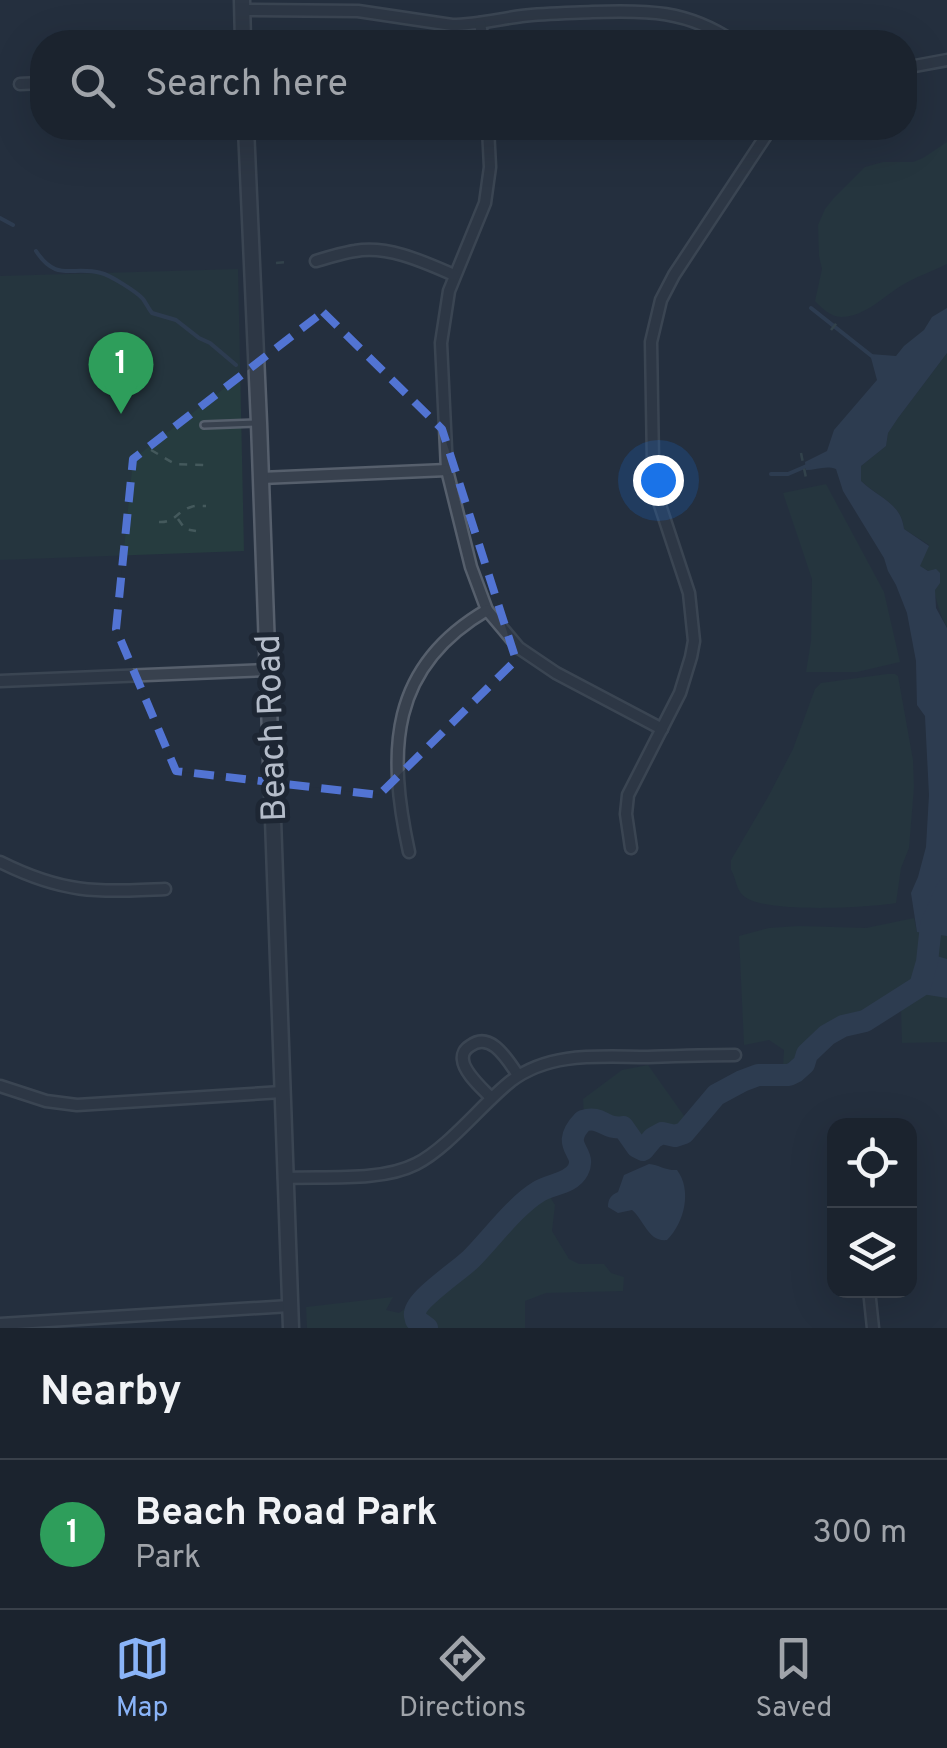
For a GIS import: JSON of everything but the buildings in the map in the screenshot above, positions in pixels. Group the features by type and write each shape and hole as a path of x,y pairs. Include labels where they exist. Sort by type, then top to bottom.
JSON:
{"street":[{"path":"570,0 571,13"},
{"path":"243,30 242,5 371,6 440,24 480,23 528,15 640,11 663,13 711,30"},
{"path":"480,23 481,30"},
{"path":"917,66 947,60"},
{"path":"20,84 30,84"},
{"name":"Beach Road","path":"247,140 291,1328"},
{"path":"489,140 485,204 454,275 441,344 447,470 474,577 487,610 508,637 532,658 662,728"},
{"path":"631,848 626,814 628,795 684,684 694,640 689,593 654,480 650,368 654,324 660,300 674,275 764,140"},
{"path":"316,260 357,250 379,250 454,275"},
{"path":"261,478 447,470"},
{"path":"409,852 401,815 398,760 399,730 406,702 434,652 459,628 487,610"},
{"path":"0,681 268,670"},
{"path":"0,862 34,878 86,891 165,889"},
{"path":"491,1098 463,1063 466,1048 480,1042 492,1044 518,1076"},
{"path":"284,1178 382,1174 406,1169 426,1158 518,1076 548,1062 570,1058 735,1055"},
{"path":"0,1086 46,1101 77,1104 282,1092"},
{"path":"870,1298 874,1328"},
{"path":"0,1324 290,1306"}],"lane":[{"path":"204,425 259,423"}],"path":[{"path":"276,263 286,262"},
{"path":"831,330 839,320"},
{"path":"152,450 175,464 205,466"},
{"path":"801,454 806,478"},
{"path":"159,522 177,518 190,507 206,506"},
{"path":"177,518 182,526 196,531"}],"highlighted area":[{"path":"323,312 442,429 516,660 379,795 176,771 116,629 133,459"}],"green space":[{"path":"947,142 947,264 904,284 858,313 841,317 827,312 815,301 822,269 818,225 825,209 865,167 883,162 913,162"},
{"path":"238,269 244,551 0,560 0,276"},
{"path":"947,353 947,628 929,571 919,566 929,545 904,529 894,507 861,481 861,466 886,446 888,433"},
{"path":"826,484 884,592 900,662 857,672 806,672 812,579 783,493"},
{"path":"898,676 913,760 909,848 901,868 896,903 794,907 745,897 731,870 731,860 793,749 815,689 821,683"},
{"path":"914,918 917,932 947,936 947,1042 902,1043 901,1010 880,1006 860,1018 838,1021 819,1030 804,1051 783,1067 784,1050 769,1040 744,1045 739,936 799,926 866,928"},
{"path":"648,1065 687,1120 641,1137 636,1136 630,1124 584,1116 583,1099 622,1070"},
{"path":"554,1178 548,1194 555,1205 552,1231 569,1259 579,1264 604,1264 611,1273 624,1277 623,1291 546,1293 525,1301 525,1328 307,1328 306,1307 393,1297 386,1310 399,1313 516,1206 535,1183"}],"water":[{"path":"947,308 947,353 888,433 886,446 861,466 861,481 894,507 904,529 929,546 920,566 940,573 935,590 936,608 947,628 947,936 917,932 911,893 926,847 929,795 925,716 917,705 916,661 907,613 884,558 843,491 836,469 806,470 805,462 827,451 834,430 877,380 870,354 896,356 932,317"},
{"path":"921,955 947,959 947,998 922,994 912,986"},
{"path":"649,1164 677,1170 682,1178 682,1215 667,1240 655,1238 632,1210 618,1213 608,1207 624,1175"}],"waterway":[{"path":"0,218 13,225"},
{"path":"36,251 58,270 91,271 117,280 140,296 152,313 176,320 236,365"},
{"path":"811,308 873,357"},
{"path":"771,474 788,474 809,465"},
{"path":"427,1328 415,1316 423,1300 471,1259 529,1198 575,1175 580,1164 573,1137 583,1121 623,1127 643,1150 662,1133 684,1133 716,1095 742,1081 758,1075 795,1072 827,1035 865,1021 920,986 931,925 947,889"}],"place":[{"name":"Beach Road Park","path":"121,414"}]}
